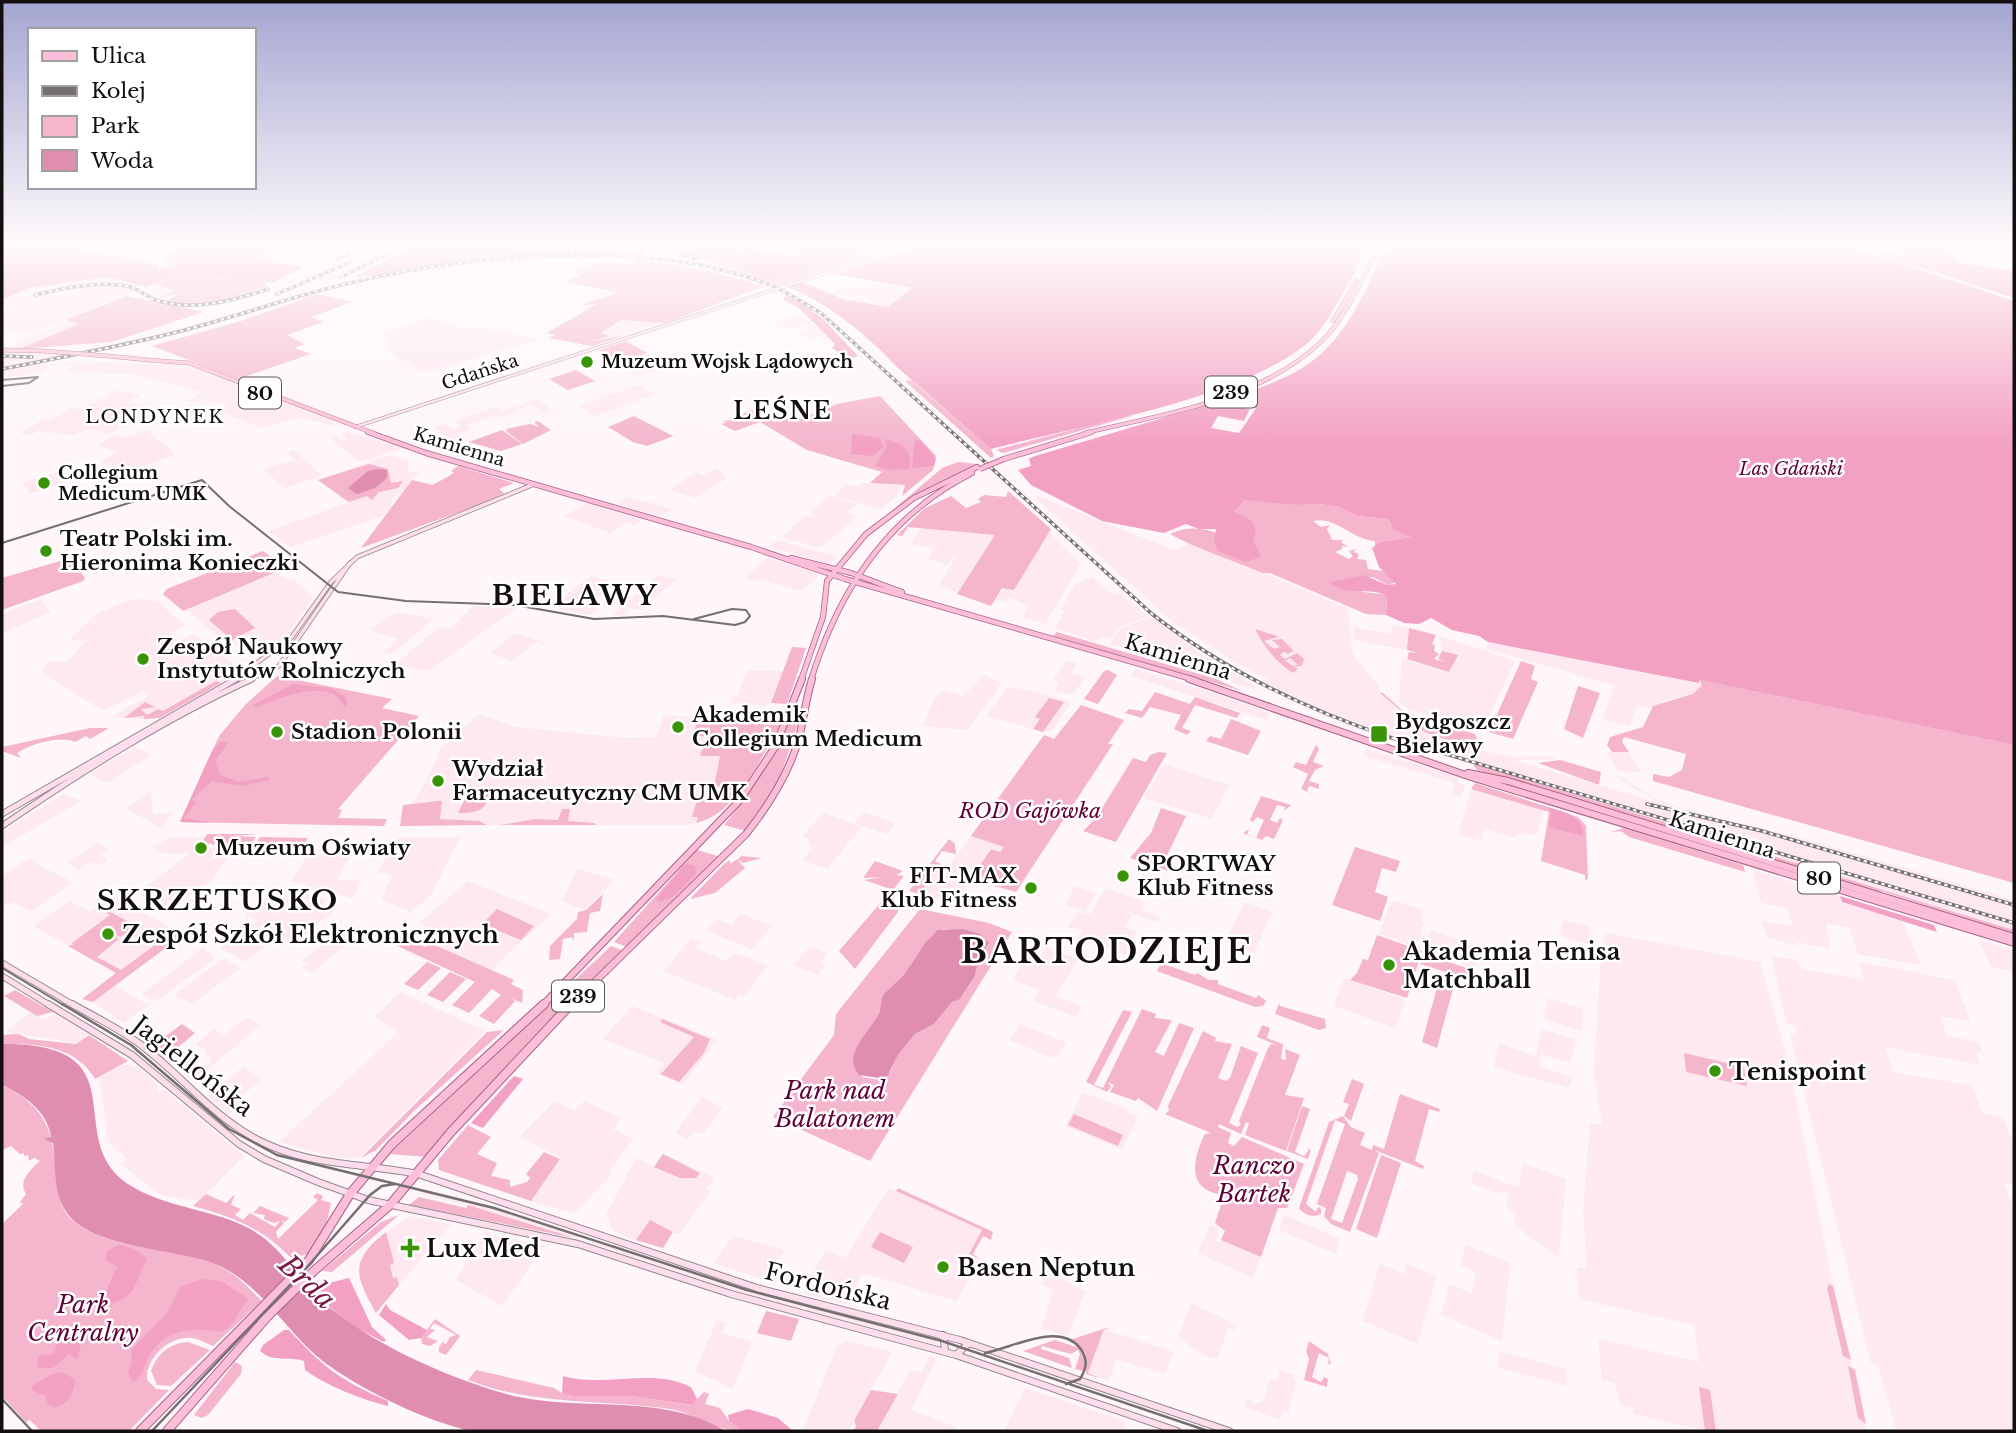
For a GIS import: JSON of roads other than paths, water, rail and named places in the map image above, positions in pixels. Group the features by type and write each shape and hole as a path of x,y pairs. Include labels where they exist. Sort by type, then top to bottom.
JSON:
{"main road":[{"name":"Gdańska","path":"360,427 706,312"},
{"name":"239","path":"167,1431 309,1260 350,1194 373,1166 442,1097 568,982 713,829 751,783 784,730 822,619 824,587 835,569 866,534 901,506 1002,458 1228,393 1286,368 1319,344 1342,312"},
{"name":"80","path":"2,350 44,351 191,364 342,423 360,427"},
{"name":"Kamienna","path":"360,427 401,444 856,575 921,599"},
{"name":"Kamienna","path":"360,427 401,444"},
{"name":"239","path":"140,1431 225,1346 252,1326 390,1205 451,1132 562,1012 742,839 771,800 790,765 800,736 809,687 842,596 851,580 930,498 978,468"},
{"path":"2,820 268,656 298,630 350,565 380,545 536,484"},
{"name":"Kamienna","path":"835,569 851,580 863,584 1206,684 1376,746 2014,943"},
{"path":"842,596 852,587 863,584"},
{"path":"2,820 225,690 268,672 286,660 331,587"},
{"name":"Kamienna","path":"1460,772 1486,775 2014,937"},
{"name":"Jagiellońska","path":"2,963 136,1042 226,1120 261,1142 309,1160 373,1166 418,1174"},
{"name":"Jagiellońska","path":"2,976 132,1055 239,1144 278,1166 350,1194 390,1205"},
{"name":"Fordońska","path":"418,1174 757,1289 943,1335 1229,1431"},
{"name":"Fordońska","path":"390,1205 576,1243 731,1294 958,1355 1177,1431"},
{"path":"943,1335 942,1345 947,1352"},
{"path":"958,1355 969,1343"}],"water":[{"path":"387,470 387,478 375,488 357,494 348,488 368,471"},
{"path":"963,929 980,934 989,943 975,976 960,999 952,1002 934,1024 915,1034 898,1055 886,1079 859,1075 854,1067 855,1051 879,1013 884,994 902,976 937,930"},
{"path":"2,1044 46,1048 73,1060 87,1077 100,1146 111,1168 133,1187 162,1200 238,1223 252,1230 281,1254 322,1301 340,1316 383,1343 429,1366 499,1392 527,1399 672,1411 700,1418 726,1431 471,1431 435,1420 380,1396 346,1377 317,1356 252,1288 222,1267 205,1260 115,1241 77,1223 65,1210 58,1194 53,1143 44,1139 51,1137 45,1119 26,1099 2,1085"}],"tram line":[{"path":"2,380 38,377 29,383 2,386"},
{"path":"2,543 202,480 229,506 338,592 406,601 515,605 594,619 663,616 735,625 745,622 750,616 746,610 732,609 694,619"},
{"path":"2,968 65,1006"},
{"path":"62,1004 131,1045 229,1129 277,1155 494,1208 747,1290 942,1341 1068,1383"},
{"path":"152,1431 308,1266 370,1195 382,1186 395,1184"},
{"path":"985,1353 1048,1336 1071,1340 1083,1352 1086,1364 1080,1379 1068,1383"},
{"path":"1068,1383 1208,1431"},
{"path":"2,1399 32,1431"}],"railway":[{"path":"2,369 109,348 248,312"},
{"path":"819,312 1152,614 1237,671 1297,701 1392,738 2014,923"},
{"path":"2,356 32,357"},
{"path":"1647,804 1762,831 2014,905"}],"place":[{"name":"Muzeum Wojsk Lądowych","path":"587,362"},
{"name":"Collegium Medicum UMK","path":"44,483"},
{"name":"Teatr Polski im. Hieronima Konieczki","path":"46,551"},
{"name":"Zespół Naukowy Instytutów Rolniczych","path":"143,659"},
{"name":"Akademik Collegium Medicum","path":"678,727"},
{"name":"Stadion Polonii","path":"277,732"},
{"name":"Bydgoszcz Bielawy","path":"1379,734"},
{"name":"Wydział Farmaceutyczny CM UMK","path":"438,781"},
{"name":"Muzeum Oświaty","path":"201,848"},
{"name":"SPORTWAY Klub Fitness","path":"1123,876"},
{"name":"FIT-MAX Klub Fitness","path":"1031,888"},
{"name":"Zespół Szkół Elektronicznych","path":"108,934"},
{"name":"Akademia Tenisa Matchball","path":"1389,965"},
{"name":"Tenispoint","path":"1715,1071"},
{"name":"Lux Med","path":"410,1248"},
{"name":"Basen Neptun","path":"943,1267"}],"district":[{"name":"LEŚNE","path":"783,411"},
{"name":"LONDYNEK","path":"155,416"},
{"name":"BIELAWY","path":"575,595"},
{"name":"SKRZETUSKO","path":"218,900"},
{"name":"BARTODZIEJE","path":"1107,951"}],"park label":[{"name":"Las Gdański","path":"1791,469"},
{"name":"ROD Gajówka","path":"1030,811"},
{"name":"Park nad Balatonem","path":"835,1104"},
{"name":"Ranczo Bartek","path":"1254,1179"},
{"name":"Park Centralny","path":"83,1318"}],"water label":[{"name":"Brda","path":"307,1282"}]}
